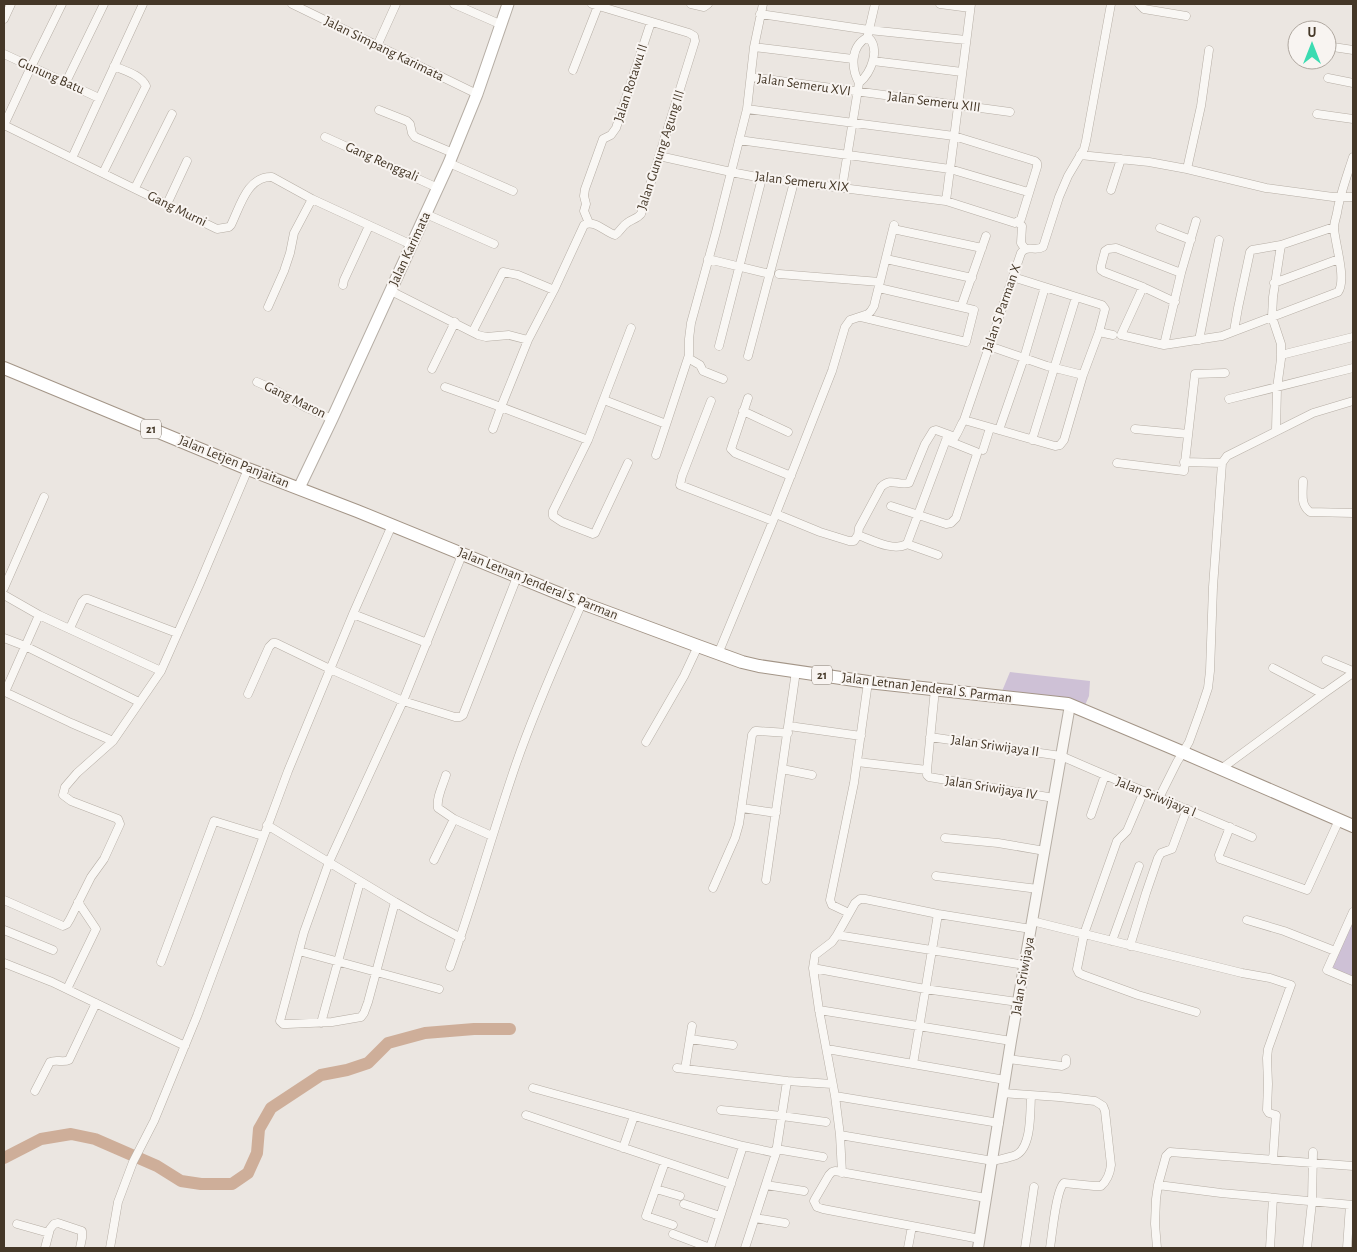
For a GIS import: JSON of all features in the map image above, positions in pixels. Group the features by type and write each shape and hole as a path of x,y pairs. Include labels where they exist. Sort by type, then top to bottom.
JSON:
{"highway":[{"name":"Jalan Letjen Panjaitan","path":"4,368 248,469 299,488"},
{"name":"Jalan Letnan Jenderal S. Parman","path":"299,488 582,603 749,664 868,682 1070,705 1349,822"}],"main road":[{"name":"Jalan Karimata","path":"299,488 451,158 478,94 508,4"}],"street":[{"path":"4,19 11,4"},
{"path":"4,125 62,4"},
{"path":"66,82 104,4"},
{"name":"Gunung Batu","path":"72,158 98,98 143,4"},
{"name":"Jalan Simpang Karimata","path":"292,4 478,94"},
{"path":"377,46 396,4"},
{"path":"454,4 502,25"},
{"path":"691,4 704,7 708,4"},
{"path":"656,456 688,356 690,330 747,109 754,47 763,4"},
{"path":"842,188 859,83 855,75 853,59 858,44 868,33 875,4"},
{"path":"940,4 971,6 946,201"},
{"name":"Jalan S Parman X","path":"858,535 859,528 880,487 886,482 909,483 932,431 936,430 955,437 960,430 1020,253 1025,248 1041,249 1044,244 1059,197 1086,141 1110,4"},
{"path":"1139,4 1144,10 1186,16"},
{"path":"573,70 595,5 651,22"},
{"path":"760,14 868,33 966,40"},
{"name":"Jalan Gunung Agung III","path":"589,223 593,223 615,235 626,223 639,217 695,42 694,36 689,33 651,22"},
{"name":"Jalan Rotawu II","path":"589,223 584,211 586,204 585,189 603,140 611,135 616,128 651,22"},
{"path":"859,83 869,72 873,61 873,45 868,33"},
{"path":"754,47 853,59"},
{"path":"1337,47 1353,50"},
{"path":"1187,169 1201,106 1209,50"},
{"name":"Gunung Batu","path":"4,54 98,98"},
{"path":"873,61 962,72"},
{"path":"103,173 146,86 143,80 114,66"},
{"name":"Jalan Semeru XVI","path":"751,77 858,92"},
{"path":"1328,78 1353,83"},
{"name":"Jalan Semeru XIII","path":"858,92 1010,112"},
{"path":"747,109 954,136 1036,161 1037,167 1018,222 1022,226 1022,243 1025,248"},
{"path":"378,110 407,121 415,137 513,191"},
{"path":"135,188 172,114"},
{"path":"1317,114 1353,119"},
{"name":"Gang Murni","path":"4,125 217,229 231,225 252,185 264,178 272,177 369,226 412,245"},
{"name":"Gang Renggali","path":"325,137 438,188"},
{"path":"739,140 950,169 1028,192"},
{"path":"1080,155 1149,162 1266,188 1353,197"},
{"name":"Jalan Semeru XIX","path":"659,156 762,178 946,201 1012,223 1018,222"},
{"path":"1143,287 1121,335 1164,345 1222,336 1339,291 1342,282 1334,227 1340,197 1353,157"},
{"path":"1111,190 1121,158"},
{"path":"168,204 186,161"},
{"path":"720,346 762,178"},
{"path":"748,356 794,182"},
{"path":"268,307 284,271 294,233 312,198"},
{"path":"426,214 494,244"},
{"path":"1164,345 1181,273 1196,221"},
{"path":"493,429 528,340 584,225 589,223"},
{"path":"343,285 369,226"},
{"path":"718,654 775,517 832,371 845,327 850,320 868,314 871,311 880,285 894,227 982,248"},
{"path":"1234,331 1250,252 1255,249 1281,245 1334,227"},
{"path":"1160,228 1191,240"},
{"path":"961,307 986,236"},
{"path":"1199,340 1219,240"},
{"path":"1276,430 1281,344 1272,317 1274,283 1281,245"},
{"path":"1174,302 1143,287 1103,272 1101,266 1106,250 1120,249 1181,273"},
{"path":"1274,283 1340,258"},
{"path":"708,259 770,274"},
{"path":"886,259 972,278"},
{"path":"473,331 504,272 518,275 554,290"},
{"path":"779,274 880,285 974,310 966,342 859,317"},
{"path":"964,420 1055,446 1060,445 1064,440 1083,375 1099,332 1105,311 1104,307 1013,277"},
{"path":"999,430 1024,358 1045,287"},
{"path":"391,291 478,335 486,337 509,335 528,340"},
{"path":"1032,440 1076,297"},
{"path":"432,369 455,322"},
{"path":"628,463 596,533 593,534 562,522 553,516 553,511 588,440 631,328"},
{"path":"1099,332 1113,335"},
{"path":"1281,355 1353,337"},
{"path":"989,346 1054,368 1083,375"},
{"path":"688,356 700,365 704,371 723,379"},
{"path":"1229,399 1353,368"},
{"path":"1117,463 1184,471 1195,374 1225,373"},
{"name":"Gang Maron","path":"258,382 332,419"},
{"path":"445,387 588,440"},
{"path":"748,398 731,446 732,452 791,476"},
{"path":"604,400 666,424"},
{"path":"711,401 680,485 849,541 854,541 858,535 892,547 903,547 907,544 918,514 946,440 976,452 977,457 956,518 951,523 946,524 918,514 891,506"},
{"path":"1159,798 1189,742 1208,688 1222,463 1227,456 1276,430 1314,413 1353,401"},
{"path":"743,411 788,432"},
{"path":"983,450 990,428"},
{"path":"1136,429 1188,434"},
{"path":"1184,462 1222,463"},
{"path":"4,900 63,926 67,924 91,877 104,859 120,821 71,801 63,795 65,786 113,741 160,671 248,469"},
{"path":"1303,481 1303,504 1304,508 1310,512 1353,513"},
{"path":"4,588 44,497"},
{"path":"110,1248 118,1202 133,1162 154,1121 185,1046 267,826 330,669 392,525"},
{"path":"907,544 938,555"},
{"path":"395,902 363,1015 361,1017 332,1022 283,1024 280,1021 304,932 329,862 403,701 462,555"},
{"path":"248,694 269,647 276,643 403,701 460,717 463,714 517,576"},
{"path":"4,594 39,615 160,671"},
{"path":"70,628 82,602 88,599 177,634"},
{"path":"450,967 516,764 536,711 582,603"},
{"path":"353,614 427,643"},
{"path":"39,615 4,692 113,741"},
{"path":"4,638 25,646 139,702"},
{"path":"646,742 684,676 698,646"},
{"path":"1221,769 1350,675 1350,670 1326,660"},
{"path":"1273,668 1323,694"},
{"path":"766,880 796,671"},
{"path":"849,913 832,905 830,900 858,762 868,682"},
{"path":"928,774 935,689"},
{"name":"Jalan Sriwijaya","path":"979,1243 1002,1093 1070,705"},
{"path":"713,888 735,838 742,808 752,735 757,731 788,730 861,736"},
{"name":"Jalan Sriwijaya II","path":"930,737 1061,756"},
{"name":"Jalan Sriwijaya I","path":"1061,756 1252,836"},
{"name":"Jalan Sriwijaya IV","path":"858,762 1054,798"},
{"path":"782,769 812,776"},
{"path":"446,775 438,799 438,808 454,819 492,836"},
{"path":"1091,815 1105,775"},
{"path":"1144,792 1127,831 1117,841 1084,934 1077,969 1079,973 1107,985 1196,1012"},
{"path":"742,808 776,813"},
{"path":"1130,946 1158,858 1161,853 1172,849 1187,809"},
{"path":"434,860 454,819"},
{"path":"161,962 214,821 264,836"},
{"path":"1230,827 1219,855 1220,859 1307,890 1349,822"},
{"path":"267,826 360,882 460,938"},
{"path":"945,838 998,843 1045,851"},
{"path":"1112,941 1139,866"},
{"path":"936,876 1038,889"},
{"path":"321,1023 360,882"},
{"path":"842,1173 835,1096 813,968 815,955 832,942 857,901 865,899 938,914 1032,925 1084,934 1242,973 1270,978 1291,985 1268,1049 1267,1058 1267,1110 1269,1113 1276,1115 1274,1160"},
{"path":"67,989 96,929 78,902"},
{"path":"1353,912 1327,970 1353,981"},
{"path":"913,1064 938,914"},
{"path":"1247,920 1284,931 1336,951"},
{"path":"4,930 53,950"},
{"path":"837,935 1025,965"},
{"path":"299,951 439,989"},
{"path":"4,963 52,982 185,1046"},
{"path":"813,968 925,990 1018,1002"},
{"path":"35,1091 52,1060 69,1060 96,1003"},
{"path":"819,1010 1011,1040"},
{"path":"692,1026 681,1069 787,1082 832,1084"},
{"path":"690,1039 733,1045"},
{"path":"827,1049 1005,1080"},
{"path":"1008,1059 1062,1066 1066,1064 1066,1059"},
{"path":"745,1248 776,1151 787,1082"},
{"path":"533,1088 742,1146 824,1157"},
{"path":"1002,1093 1095,1101 1103,1106 1105,1111 1111,1165 1108,1176 1101,1186 1062,1184 1058,1193 1050,1248"},
{"path":"835,1096 998,1123"},
{"path":"840,1135 993,1161 1015,1155 1024,1147 1028,1134 1031,1096"},
{"path":"721,1110 826,1122"},
{"path":"526,1115 731,1184"},
{"path":"623,1148 634,1116"},
{"path":"673,1234 710,1248 742,1146"},
{"path":"1157,1248 1155,1224 1158,1185 1166,1156 1170,1152 1353,1166"},
{"path":"1308,1248 1314,1152"},
{"path":"665,1162 646,1216 673,1225"},
{"path":"979,1243 912,1226 817,1207 814,1199 829,1175 835,1171 986,1198"},
{"path":"766,1185 804,1191"},
{"path":"1158,1185 1220,1193 1351,1205 1347,1248"},
{"path":"1025,1248 1034,1187"},
{"path":"656,1188 680,1196"},
{"path":"1270,1248 1273,1198"},
{"path":"684,1204 720,1216"},
{"path":"755,1218 785,1223"},
{"path":"45,1248 49,1233 54,1224 58,1223 82,1231 80,1248"},
{"path":"17,1224 49,1233"},
{"path":"908,1248 912,1226"}],"shaded area":[{"path":"1010,672 1090,681 1089,696 1083,710 1000,696"},
{"path":"1353,911 1353,981 1326,970"}],"waterway":[{"path":"4,1158 41,1139 71,1134 95,1139 157,1166 181,1181 201,1184 232,1184 248,1173 257,1153 259,1129 271,1108 321,1075 347,1070 368,1063 388,1043 425,1033 474,1029 510,1029"}]}
